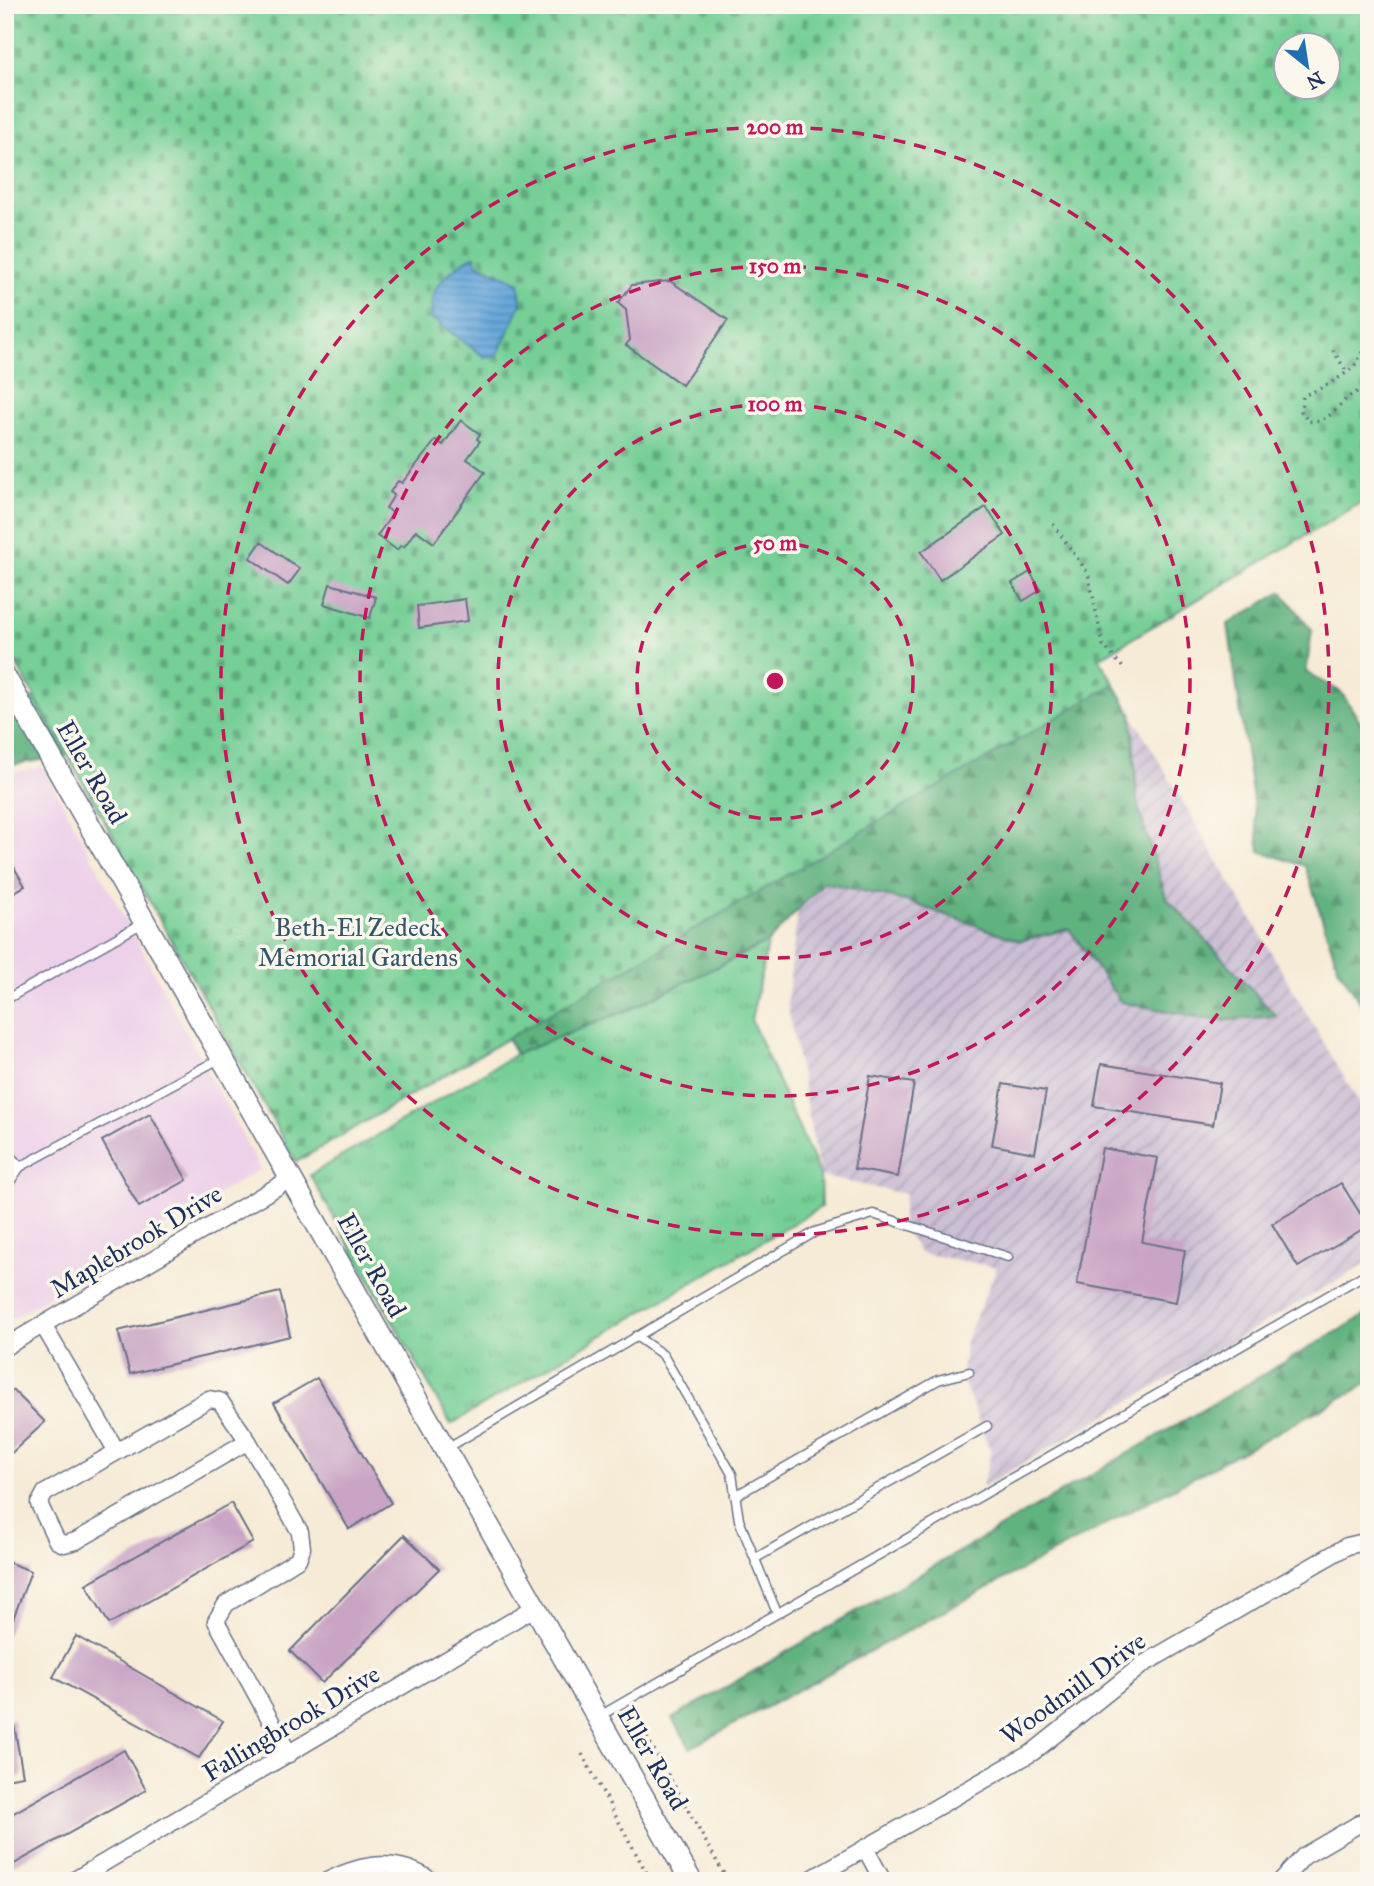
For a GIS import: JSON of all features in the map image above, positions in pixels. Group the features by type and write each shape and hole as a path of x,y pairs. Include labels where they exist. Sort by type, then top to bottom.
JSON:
{"street":[{"name":"Eller Road","path":"5,677 691,1881"},
{"name":"Maplebrook Drive","path":"5,1347 292,1178"},
{"path":"43,1325 116,1450"},
{"path":"248,1441 76,1541 64,1544 57,1541 39,1504 45,1493 116,1450 209,1399 220,1401 248,1441 300,1532 302,1548 298,1559 226,1604 216,1621 218,1631 289,1754"},
{"name":"Woodmill Drive","path":"808,1881 1033,1752 1142,1665 1347,1546 1369,1541"},
{"name":"Fallingbrook Drive","path":"73,1881 534,1608"},
{"path":"1281,1881 1304,1856 1345,1829 1369,1818"},
{"path":"864,1848 883,1881"},
{"path":"327,1881 360,1866 381,1864 402,1866 432,1881"}],"lane":[{"path":"5,1000 145,922"},
{"path":"5,1189 20,1167 223,1057"},
{"path":"5,1150 20,1167"},
{"path":"444,1450 815,1232 873,1214 1008,1257"},
{"path":"598,1717 1369,1272"},
{"path":"636,1336 663,1355 732,1474 739,1520 777,1613"},
{"path":"735,1496 939,1380 970,1373"},
{"path":"756,1558 987,1426"}],"path":[{"path":"1369,348 1357,358 1353,368 1337,380 1303,396 1301,411 1308,421 1319,423 1329,418 1348,396 1359,389 1369,390"},
{"path":"1333,350 1346,372"},
{"path":"1053,524 1088,573 1103,645 1125,670"},
{"path":"640,1725 728,1881"},
{"path":"582,1754 651,1881"}],"shaded area":[{"path":"1114,684 1369,1120 1369,1262 982,1487 991,1452 962,1379 965,1342 997,1267 920,1253 901,1225 905,1194 820,1176 787,1002 803,866"},
{"path":"43,767 260,1169 5,1323 5,774"}],"green space":[{"name":"Beth-El Zedeck Memorial Gardens","path":"5,5 1369,5 1369,498 1099,658 1114,684 296,1162 5,644"},
{"path":"1249,569 1099,658 1132,715 1137,803 1166,897 1276,1016 1219,1021 1121,1002 1069,929 1020,941 906,901 824,882 768,942 630,1009 516,1054 490,1007 76,754 5,766 5,703 43,697 5,573"},
{"path":"1282,592 1312,630 1306,672 1341,692 1369,735 1369,1016 1338,967 1305,866 1260,851 1228,624"},
{"path":"768,942 751,1020 820,1176 821,1207 451,1424 310,1175 516,1054 630,1009"},
{"path":"1369,1313 1369,1383 690,1748 673,1718"}],"water":[{"path":"475,256 478,264 519,283 521,304 497,356 485,357 431,318 432,297 436,289 458,266"}],"building":[{"path":"670,281 728,320 682,385 626,345 630,340 626,310 618,303 632,285"},
{"path":"461,420 480,434 477,439 480,441 467,459 485,472 434,543 416,530 404,547 401,545 397,550 377,536 393,513 386,508 394,495 390,492 398,481 402,483 436,440 443,445"},
{"path":"986,507 1005,535 940,580 921,552"},
{"path":"261,542 300,569 288,585 250,558"},
{"path":"1030,572 1041,590 1023,601 1012,583"},
{"path":"330,584 376,597 370,618 324,604"},
{"path":"465,599 468,621 419,628 417,606"},
{"path":"5,852 25,886 5,897"},
{"path":"1101,1064 1220,1083 1213,1125 1094,1106"},
{"path":"870,1076 914,1083 898,1177 854,1169"},
{"path":"1003,1084 1046,1091 1035,1153 992,1145"},
{"path":"150,1114 187,1180 139,1207 102,1141"},
{"path":"1102,1148 1158,1158 1142,1242 1185,1250 1176,1302 1077,1284"},
{"path":"1341,1183 1368,1226 1298,1267 1272,1224"},
{"path":"280,1292 290,1336 130,1374 118,1331"},
{"path":"317,1378 391,1503 349,1529 274,1403"},
{"path":"13,1390 45,1422 5,1459 5,1398"},
{"path":"231,1503 253,1542 109,1624 86,1584"},
{"path":"404,1535 439,1569 322,1683 290,1651"},
{"path":"5,1561 31,1571 7,1635 5,1635"},
{"path":"76,1636 223,1721 199,1758 53,1677"},
{"path":"13,1719 23,1776 5,1779 5,1720"},
{"path":"124,1750 146,1790 5,1869 5,1818"}]}
